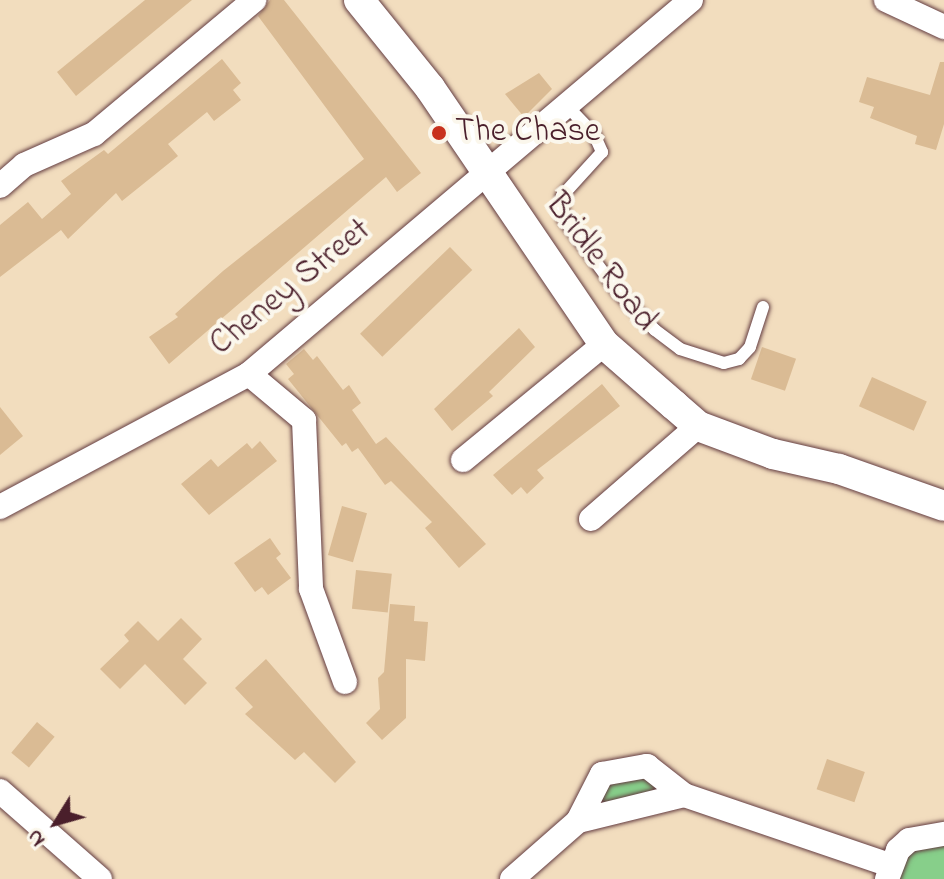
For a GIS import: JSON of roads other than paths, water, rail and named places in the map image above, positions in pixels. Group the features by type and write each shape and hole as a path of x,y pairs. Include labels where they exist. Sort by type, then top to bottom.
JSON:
{"street":[{"path":"0,186 24,165 94,134 254,0"},
{"name":"Bridle Road","path":"359,0 430,88 604,344 698,426 944,506"},
{"path":"485,170 691,0"},
{"path":"886,0 944,27"},
{"name":"Cheney Street","path":"0,507 249,374 485,170"},
{"path":"463,460 604,344"},
{"path":"249,374 304,420 311,589 345,682"},
{"path":"591,519 698,426"},
{"path":"512,879 578,821 602,774 647,766 684,795 888,872 909,840 944,834"},
{"path":"0,791 100,879"},
{"path":"578,821 684,795"}],"lane":[{"path":"565,104 594,134 602,152 562,196 563,218 618,292 655,330 680,349 724,363 739,359 750,347 763,307"}],"place":[{"name":"The Chase","path":"439,133"}]}
